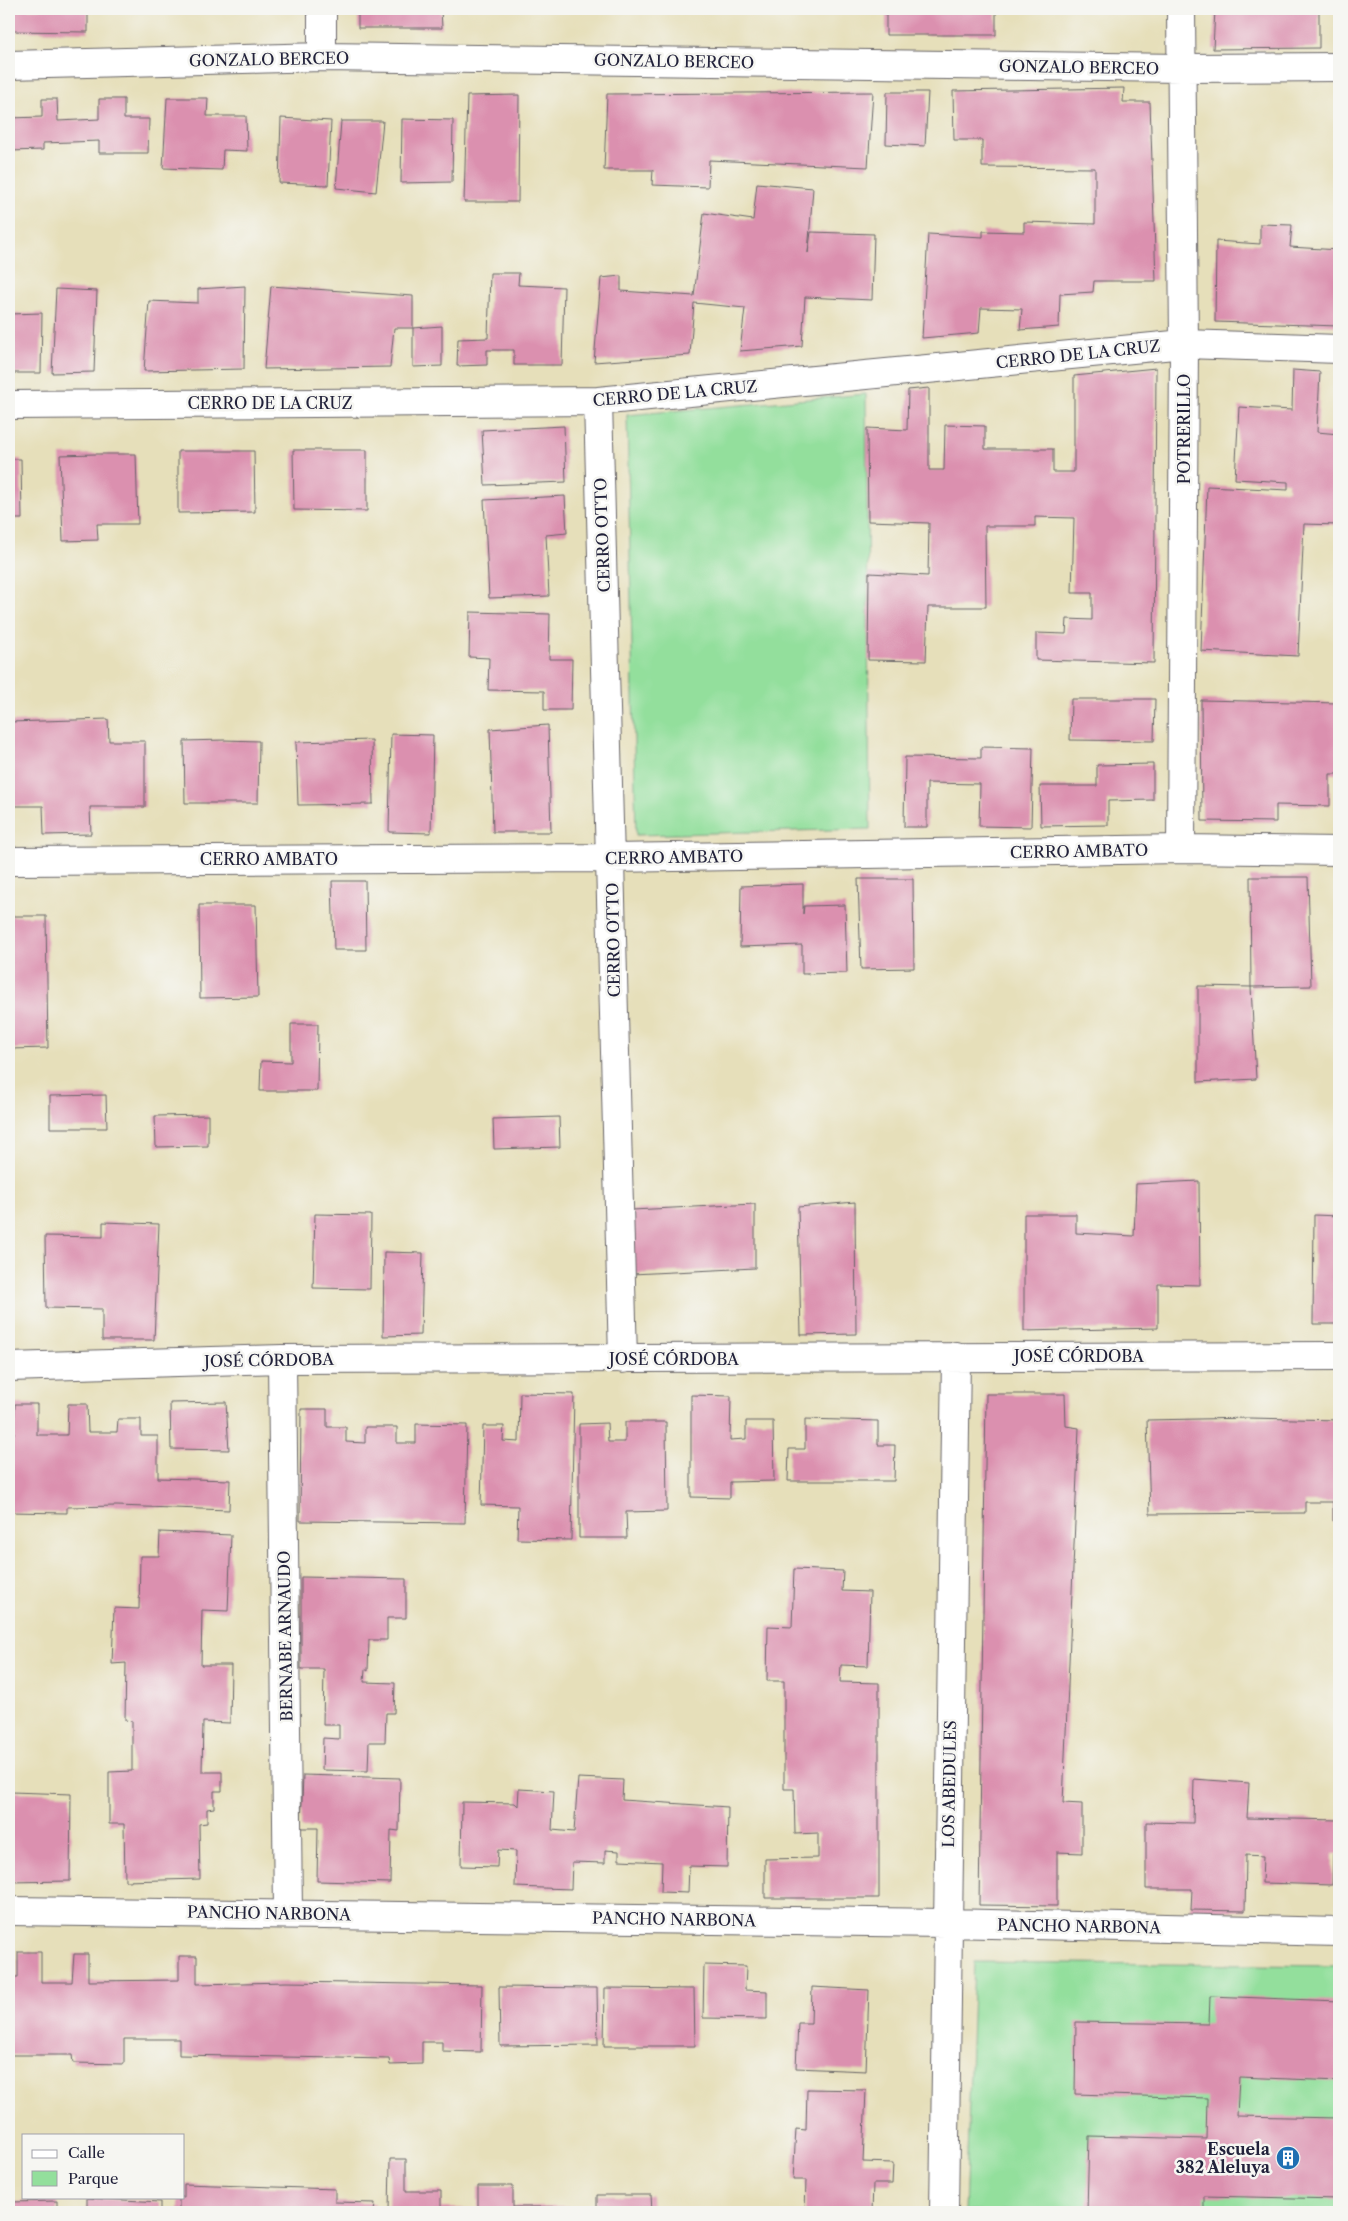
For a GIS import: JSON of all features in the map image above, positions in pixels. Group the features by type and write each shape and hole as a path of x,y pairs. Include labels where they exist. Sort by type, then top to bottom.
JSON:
{"street":[{"path":"322,9 322,57"},
{"name":"POTRERILLO","path":"1181,9 1184,344 1182,850"},
{"name":"GONZALO BERCEO","path":"9,64 322,57 1182,68 1339,67"},
{"name":"CERRO DE LA CRUZ","path":"9,405 598,401 1184,344 1339,349"},
{"name":"CERRO OTTO","path":"598,401 623,1359"},
{"name":"CERRO AMBATO","path":"9,861 611,858 1182,850 1339,851"},
{"name":"LOS ABEDULES","path":"944,2212 946,1923 956,1356"},
{"name":"JOSÉ CÓRDOBA","path":"9,1367 282,1359 1339,1356"},
{"name":"BERNABE ARNAUDO","path":"282,1359 288,1913"},
{"name":"PANCHO NARBONA","path":"9,1911 288,1913 946,1923 1339,1932"}],"green space":[{"path":"866,394 870,829 636,835 627,415"},
{"path":"974,1962 1339,1966 1339,2212 965,2212"}],"building":[{"path":"9,9 88,9 88,32 9,31"},
{"path":"358,9 441,9 442,28 358,28"},
{"path":"886,9 996,9 996,35 886,35"},
{"path":"1215,9 1319,9 1319,48 1213,49"},
{"path":"1124,88 1123,102 1150,102 1156,281 1094,281 1093,292 1060,294 1059,327 1020,330 1022,309 981,308 979,333 922,338 928,234 983,237 983,231 1024,232 1024,222 1095,224 1095,168 982,167 982,140 954,140 953,91"},
{"path":"873,92 868,167 709,160 708,187 652,185 653,170 604,170 607,94"},
{"path":"887,92 928,92 925,146 886,144"},
{"path":"519,95 518,202 464,202 467,96"},
{"path":"167,98 208,98 207,116 246,116 247,151 223,150 222,170 163,168"},
{"path":"42,99 57,99 58,121 99,119 99,99 124,99 124,119 149,119 148,153 99,153 99,141 43,143 43,150 9,151 9,118 42,117"},
{"path":"281,118 331,121 328,185 279,183"},
{"path":"402,119 453,120 452,182 401,183"},
{"path":"341,121 383,121 376,192 336,188"},
{"path":"757,183 813,188 808,253 811,232 874,234 872,300 805,297 802,346 740,351 745,308 694,303 690,355 594,362 601,278 621,276 621,291 694,296 704,213 753,220"},
{"path":"1260,224 1292,225 1290,247 1339,250 1339,326 1215,322 1216,241 1260,244"},
{"path":"490,273 519,273 518,285 564,287 562,365 514,365 514,350 487,350 487,365 457,366 458,339 488,338"},
{"path":"245,286 244,369 144,371 149,301 198,303 198,289"},
{"path":"271,286 413,296 413,328 394,328 390,367 264,369"},
{"path":"56,289 97,291 94,372 52,373"},
{"path":"42,313 41,373 9,373 9,314"},
{"path":"442,326 442,366 413,367 413,328"},
{"path":"1156,368 1154,663 1036,660 1036,633 1066,634 1067,619 1092,620 1092,593 1072,593 1074,518 1035,517 1035,526 985,526 986,607 928,607 926,661 868,660 869,573 928,576 929,523 868,521 867,428 907,430 908,390 929,388 929,470 944,470 945,425 985,426 985,449 1053,449 1053,472 1074,472 1074,376"},
{"path":"1293,370 1320,372 1317,432 1339,434 1339,525 1304,524 1298,656 1201,651 1207,486 1288,490 1288,482 1235,479 1239,407 1292,410"},
{"path":"564,426 566,482 485,485 482,430"},
{"path":"293,450 367,450 367,511 294,510"},
{"path":"178,451 254,451 255,512 178,513"},
{"path":"136,454 138,524 97,524 98,540 63,541 60,455"},
{"path":"9,459 21,459 22,519 9,519"},
{"path":"565,496 567,533 546,535 549,596 489,598 484,500"},
{"path":"470,612 550,614 549,659 572,659 571,710 544,710 544,691 488,690 489,658 469,657"},
{"path":"1071,699 1155,699 1154,741 1070,740"},
{"path":"1201,700 1339,703 1339,774 1330,774 1330,806 1276,805 1276,822 1202,821"},
{"path":"108,719 109,741 145,741 145,807 90,807 91,834 44,835 43,806 9,806 9,722"},
{"path":"548,725 551,832 493,832 490,729"},
{"path":"391,734 433,735 431,833 389,832"},
{"path":"372,740 373,804 298,805 296,742"},
{"path":"184,741 259,741 258,803 185,803"},
{"path":"981,747 1033,748 1031,827 979,826 980,784 927,783 927,827 904,827 905,757 981,758"},
{"path":"1153,764 1153,800 1108,801 1108,825 1041,826 1040,786 1097,786 1097,765"},
{"path":"1250,877 1308,877 1311,986 1251,987"},
{"path":"858,879 913,879 914,968 861,969"},
{"path":"332,881 365,881 366,950 334,950"},
{"path":"803,884 803,914 804,906 845,905 847,973 802,974 802,945 740,947 741,886"},
{"path":"199,905 256,905 258,997 200,998"},
{"path":"9,916 46,916 48,1048 9,1049"},
{"path":"1337,930 1339,930 1339,1036 1337,1036"},
{"path":"1198,986 1251,987 1256,1079 1198,1082"},
{"path":"291,1024 318,1024 317,1091 260,1091 261,1061 291,1062"},
{"path":"106,1095 107,1128 50,1128 50,1096"},
{"path":"208,1115 208,1146 156,1147 155,1116"},
{"path":"559,1117 560,1147 494,1149 493,1119"},
{"path":"1199,1181 1200,1285 1158,1284 1158,1328 1024,1331 1024,1214 1076,1214 1076,1233 1134,1236 1136,1184"},
{"path":"855,1202 856,1334 801,1335 798,1207"},
{"path":"755,1204 755,1268 632,1274 632,1210"},
{"path":"315,1214 371,1215 370,1289 313,1288"},
{"path":"1314,1215 1339,1216 1339,1324 1313,1324"},
{"path":"103,1222 159,1224 154,1340 102,1340 102,1309 46,1308 45,1236 103,1237"},
{"path":"384,1252 423,1253 421,1335 383,1336"},
{"path":"520,1393 574,1394 571,1540 517,1539 518,1506 481,1505 483,1426 504,1426 503,1441 519,1442"},
{"path":"986,1394 1065,1394 1066,1426 1079,1428 1063,1803 1082,1804 1082,1853 1057,1852 1057,1906 979,1905"},
{"path":"691,1395 731,1396 730,1440 746,1439 746,1421 773,1421 774,1481 730,1482 730,1498 691,1497"},
{"path":"226,1402 229,1450 171,1449 170,1403"},
{"path":"15,1404 37,1404 37,1435 67,1435 68,1404 87,1404 88,1432 117,1432 118,1419 141,1419 141,1436 158,1436 158,1478 230,1480 229,1510 117,1506 67,1507 67,1513 9,1512 9,1434 14,1434"},
{"path":"301,1409 327,1409 327,1427 346,1427 346,1442 365,1443 365,1427 397,1427 397,1443 416,1443 416,1424 467,1425 465,1523 300,1521"},
{"path":"1249,1418 1339,1420 1339,1521 1333,1521 1333,1502 1305,1502 1305,1513 1150,1514 1147,1420"},
{"path":"805,1419 878,1421 878,1445 895,1445 894,1481 788,1481 789,1449 805,1449"},
{"path":"625,1422 666,1422 667,1511 626,1512 627,1538 579,1538 579,1424 607,1423 608,1442 625,1442"},
{"path":"160,1532 231,1535 228,1611 202,1610 201,1665 231,1665 230,1723 203,1722 202,1772 222,1772 222,1791 214,1791 214,1808 207,1809 207,1823 199,1824 200,1879 125,1881 124,1824 109,1824 109,1772 132,1771 132,1721 125,1720 126,1663 112,1664 114,1608 139,1609 140,1556 159,1556"},
{"path":"794,1569 843,1571 842,1591 870,1592 868,1666 841,1665 840,1682 879,1683 879,1898 765,1898 765,1859 818,1858 818,1833 795,1834 794,1789 784,1789 784,1681 767,1681 768,1626 792,1627"},
{"path":"301,1577 406,1579 406,1618 387,1618 387,1640 369,1640 368,1671 365,1669 364,1682 395,1683 394,1713 386,1713 385,1742 369,1742 368,1771 322,1770 323,1738 339,1739 339,1725 323,1725 324,1669 301,1669"},
{"path":"303,1775 400,1778 399,1831 391,1830 390,1883 317,1881 318,1828 301,1828"},
{"path":"9,1776 11,1776 11,1792 71,1794 70,1881 9,1882"},
{"path":"578,1778 623,1780 622,1800 728,1807 727,1867 689,1866 688,1893 661,1892 662,1862 619,1860 619,1851 605,1850 605,1863 572,1862 571,1889 515,1887 516,1851 498,1850 497,1867 461,1866 462,1802 515,1803 518,1806 519,1789 554,1791 552,1830 574,1832"},
{"path":"1194,1779 1249,1783 1247,1818 1339,1820 1339,1854 1333,1854 1332,1885 1262,1883 1263,1856 1246,1855 1245,1911 1191,1910 1192,1889 1146,1889 1146,1822 1193,1823"},
{"path":"18,1952 41,1952 41,1982 72,1982 74,1954 88,1954 88,1981 179,1980 179,1956 197,1956 197,1984 286,1982 482,1985 481,2052 442,2051 442,2042 422,2042 422,2064 390,2065 389,2059 179,2055 179,2039 124,2039 124,2064 73,2063 72,2055 9,2055 9,1977 18,1977"},
{"path":"704,1965 746,1966 745,1990 767,1991 767,2019 703,2018"},
{"path":"499,1987 597,1988 598,2045 500,2046"},
{"path":"812,1987 869,1990 866,2071 796,2068 798,2023 811,2023"},
{"path":"605,1988 694,1989 695,2046 604,2046"},
{"path":"1210,1996 1339,2001 1339,2081 1239,2077 1237,2116 1339,2118 1339,2199 1204,2196 1204,2212 1087,2212 1089,2136 1206,2139 1207,2098 1075,2094 1076,2022 1209,2024"},
{"path":"807,2089 866,2090 863,2162 893,2163 892,2184 873,2184 872,2212 805,2212 806,2180 793,2180 796,2129 806,2130"},
{"path":"390,2159 406,2159 406,2191 441,2191 441,2208 478,2209 478,2186 513,2186 513,2207 585,2207 585,2212 389,2212"},
{"path":"185,2184 335,2189 335,2202 375,2203 374,2212 179,2212 179,2198 185,2198"},
{"path":"597,2195 651,2195 652,2212 597,2212"},
{"path":"87,2198 160,2202 160,2212 87,2212"},
{"path":"57,2201 57,2212 9,2212 9,2202"}],"place":[{"name":"Escuela 382 Aleluya","path":"1288,2158"}]}
